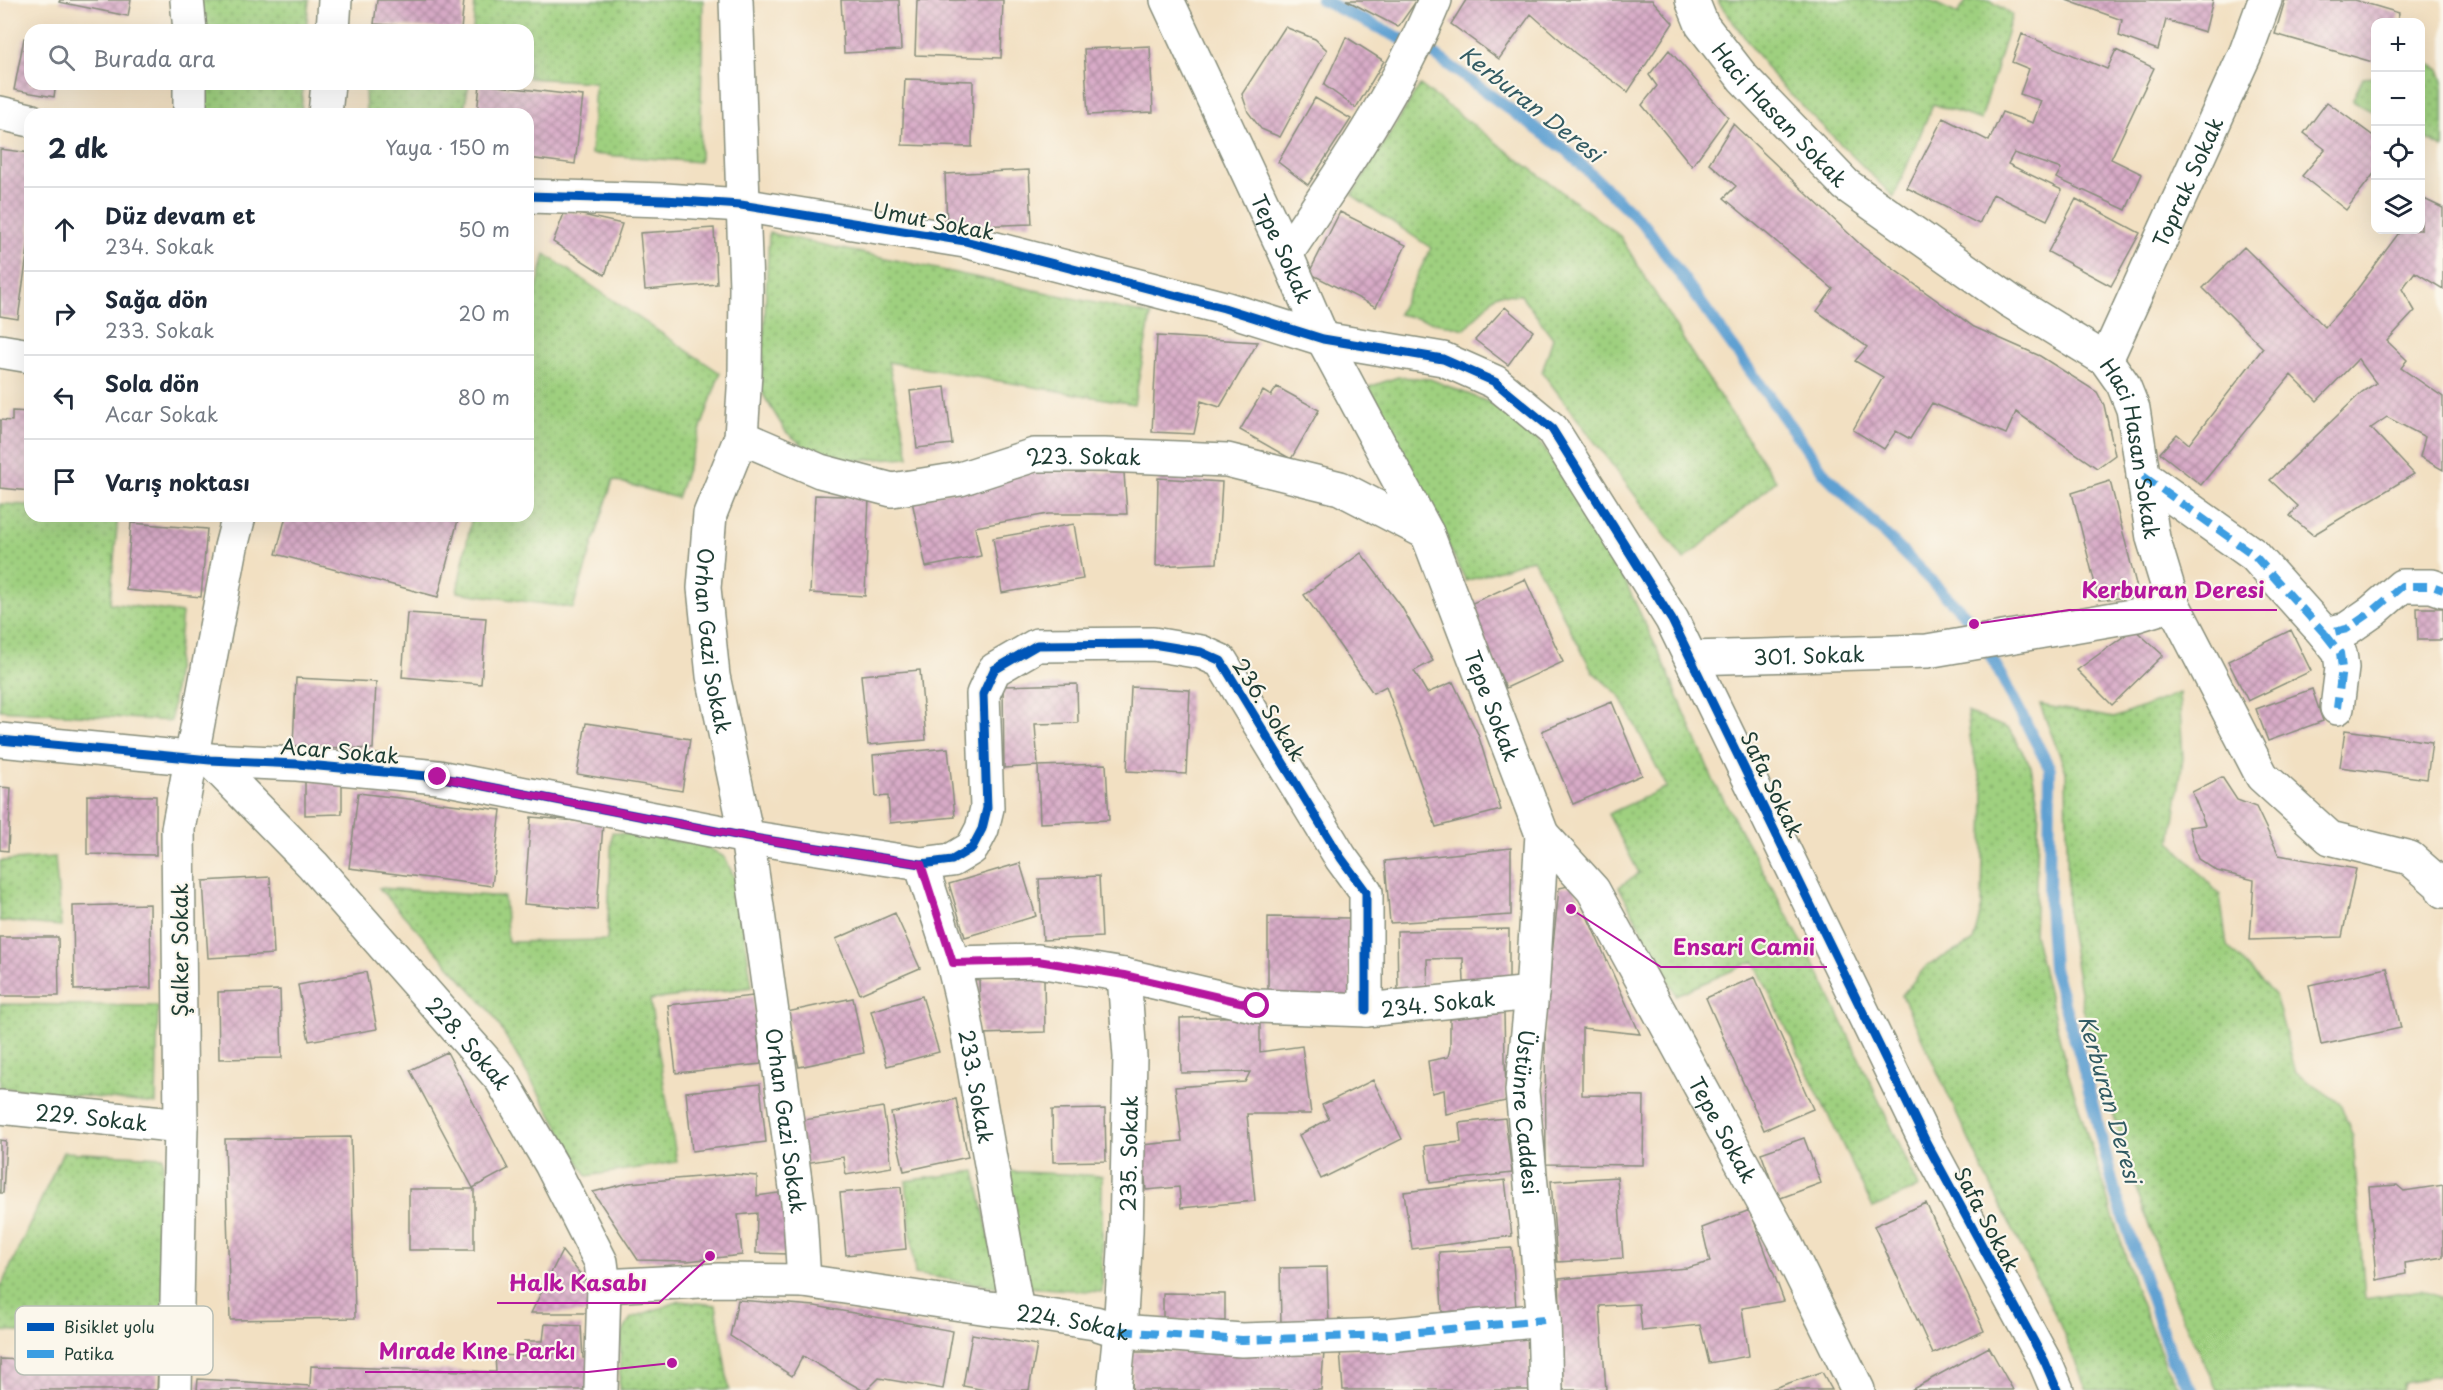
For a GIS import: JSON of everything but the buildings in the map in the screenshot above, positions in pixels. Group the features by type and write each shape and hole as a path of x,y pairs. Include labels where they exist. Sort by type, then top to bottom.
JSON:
{"street":[{"path":"187,0 189,24"},
{"path":"333,24 335,0"},
{"name":"Orhan Gazi Sokak","path":"735,0 746,298 745,373 741,437 710,514 704,588 713,676 747,837 800,1217 804,1281"},
{"path":"1286,254 1362,142 1423,30 1435,0"},
{"name":"Haci Hasan Sokak","path":"1692,0 1702,25 1743,78 1846,185 2010,301 2106,360 2124,384 2133,409 2153,537 2173,604 2262,776 2330,838 2410,858 2443,887"},
{"name":"Toprak Sokak","path":"2106,360 2247,52 2265,0"},
{"name":"Tepe Sokak","path":"1177,6 1323,339 1426,533 1542,834 1593,890 1784,1240 1857,1390"},
{"path":"190,90 190,108"},
{"path":"326,108 327,90"},
{"path":"0,113 24,119"},
{"name":"Umut Sokak","path":"534,196 741,205 965,241 1224,308 1323,339"},
{"name":"Safa Sokak","path":"1323,339 1443,359 1495,382 1552,429 1672,620 1927,1144 2045,1362 2057,1390"},
{"path":"0,351 24,355"},
{"name":"223. Sokak","path":"741,437 820,471 892,489 960,479 1034,455 1104,455 1227,460 1340,488 1426,533"},
{"path":"2143,476 2254,555 2325,634 2340,653 2342,668 2337,708"},
{"name":"Şalker Sokak","path":"177,1306 181,1126 178,829 201,759 231,547 237,522"},
{"path":"2325,634 2347,629 2373,611 2402,586 2432,586 2443,590"},
{"name":"301. Sokak","path":"1691,658 1927,651 2137,615 2173,604"},
{"name":"236. Sokak","path":"921,864 952,860 972,848 982,829 987,808 983,694 994,670 1036,645 1153,644 1200,652 1221,661 1335,849 1366,892 1366,1010"},
{"name":"Acar Sokak","path":"0,740 201,759 297,764 438,777 747,837 921,864"},
{"name":"228. Sokak","path":"201,759 313,865 501,1079 551,1164 600,1262 604,1286 602,1390"},
{"name":"Üstünre Caddesi","path":"1542,834 1532,993 1522,1091 1544,1320 1546,1390"},
{"name":"233. Sokak","path":"921,864 953,963 992,1158 1017,1311"},
{"name":"234. Sokak","path":"953,963 1038,961 1124,975 1257,1006 1366,1010 1532,993"},
{"name":"235. Sokak","path":"1113,1390 1120,1331 1126,1233 1130,1057 1124,975"},
{"name":"229. Sokak","path":"0,1107 181,1126"},
{"name":"224. Sokak","path":"604,1286 718,1280 804,1281 1095,1323 1120,1331 1242,1340 1387,1335 1544,1320"},
{"name":"Şalker Sokak","path":"175,1375 175,1390"}],"green space":[{"path":"201,0 309,0 307,24 202,24"},
{"path":"475,0 703,0 700,162 591,154 595,82 534,78 534,24 473,24"},
{"path":"1717,0 1928,0 1958,14 1967,0 1990,0 2012,15 1981,120 1933,104 1894,197 1776,80"},
{"path":"2425,61 2439,70 2443,81 2443,148 2425,138"},
{"path":"2371,77 2371,111 2352,101 2363,78"},
{"path":"1420,85 1620,236 1697,362 1776,481 1684,560 1542,372 1553,338 1521,295 1497,294 1465,329 1398,314 1431,248 1352,195"},
{"path":"204,90 303,90 301,108 205,108"},
{"path":"365,90 468,90 464,108 366,108"},
{"path":"769,233 1151,315 1134,404 888,362 909,457 858,460 821,459 786,432 761,391"},
{"path":"545,254 720,373 677,498 613,480 573,608 457,592 471,522 534,522 534,301"},
{"path":"1398,377 1430,379 1488,402 1530,427 1608,545 1665,666 1714,782 1822,979 1919,1187 1873,1208 1754,961 1676,995 1619,887 1639,873 1608,814 1667,787 1620,696 1593,672 1533,559 1466,581 1369,387"},
{"path":"0,504 24,505 24,522 117,522 110,603 182,613 171,721 0,710"},
{"path":"2179,693 2183,758 2171,842 2220,895 2227,946 2275,995 2296,1073 2340,1103 2353,1137 2365,1299 2421,1290 2443,1298 2442,1375 2404,1382 2402,1390 2217,1390 2176,1304 2130,1171 2083,1008 2068,922 2066,771 2040,705 2114,718"},
{"path":"1967,712 2009,729 2031,766 2039,808 2034,934 2068,1073 2137,1293 2166,1366 2181,1390 2087,1390 2058,1320 1981,1166 1902,995 1927,965 1973,942 1982,906 1984,792 1971,743"},
{"path":"612,832 704,845 724,857 737,882 752,987 650,1000 677,1162 587,1176 492,1013 379,888 504,897 508,942 607,940"},
{"path":"55,857 61,926 0,921 0,861"},
{"path":"0,1004 158,1006 156,1104 0,1087"},
{"path":"63,1152 163,1157 167,1306 15,1306 15,1332 0,1331 0,1285 2,1285"},
{"path":"975,1171 1000,1287 915,1274 906,1181"},
{"path":"1002,1171 1102,1176 1102,1292 1027,1287"},
{"path":"680,1301 716,1305 729,1390 619,1390 621,1336 631,1318"}],"waterway":[{"name":"Kerburan Deresi","path":"1322,0 1435,55 1566,150 1646,227 1825,474 1974,624 2050,769 2049,904 2053,968 2081,1059 2115,1192 2171,1356 2192,1390"}],"marked path":[{"path":"2143,476 2254,555 2325,634 2347,629 2373,611 2402,586 2432,586 2443,590"},
{"path":"2325,634 2340,653 2342,668 2337,708"},
{"path":"1120,1331 1242,1340 1387,1335 1544,1320"}],"cycle path":[{"path":"534,196 741,205 965,241 1224,308 1323,339 1443,359 1495,382 1552,429 1672,620 1927,1144 2045,1362 2057,1390"},
{"path":"0,740 210,760 297,764 438,777 747,837 921,864 952,860 972,848 982,829 987,808 983,694 994,670 1037,645 1153,644 1201,652 1221,661 1341,858 1366,892 1366,1010"}],"place":[{"name":"Kerburan Deresi","path":"1974,624"},
{"name":"Ensari Camii","path":"1571,909"},
{"name":"Halk Kasabı","path":"710,1256"},
{"name":"Mırade Kıne Parkı","path":"672,1363"}],"route":[{"path":"438,777 747,837 921,864 953,963 1038,961 1124,975 1257,1006"}]}
